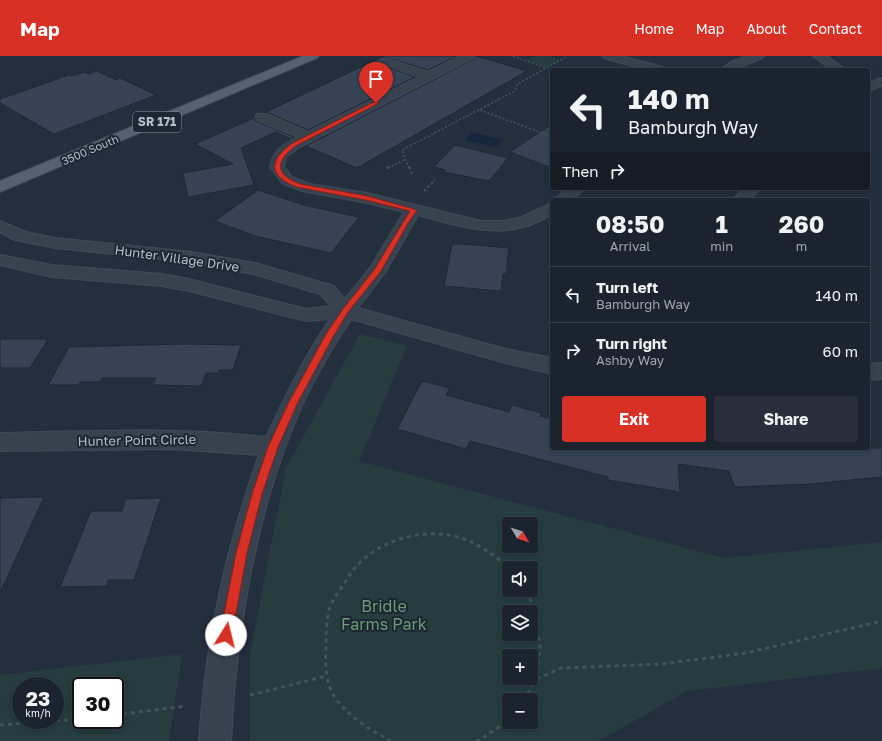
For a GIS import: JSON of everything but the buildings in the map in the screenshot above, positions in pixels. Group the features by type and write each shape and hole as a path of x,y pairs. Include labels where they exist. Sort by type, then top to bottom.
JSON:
{"main road":[{"name":"3500 South","path":"0,187 314,56"}],"street":[{"path":"469,56 309,137 283,152 277,162 277,168 282,176 299,186 367,198 469,224 492,226 527,221 550,209"},
{"path":"608,56 652,68"},
{"path":"728,68 735,64 758,56"},
{"path":"819,56 837,68"},
{"path":"385,61 429,76"},
{"path":"262,116 309,137"},
{"path":"564,198 574,190"},
{"path":"743,198 750,190"},
{"path":"215,741 217,702 228,622 249,524 257,494 273,447 292,404 329,336 346,310 377,271 414,210"},
{"name":"Hunter Village Drive","path":"0,226 21,236 55,243 199,258 255,269 328,290 346,310"},
{"name":"Hunter Village Drive","path":"0,260 52,271 162,280 211,289 306,315 346,310 502,355 550,366"},
{"path":"870,372 882,371"},
{"name":"Hunter Point Circle","path":"0,442 201,439 273,447"}],"path":[{"path":"513,56 547,68"},
{"path":"412,174 402,150 515,92 517,84 568,56"},
{"path":"480,110 550,136"},
{"path":"387,168 406,159"},
{"path":"391,741 380,736 336,698 326,676 326,628 330,607 343,582 364,557 377,549 398,540 421,533 441,533 461,538 482,546 503,561"},
{"path":"529,597 535,610 540,647 538,668"},
{"path":"538,679 561,668 662,664 746,653 882,621"},
{"path":"253,695 326,676"},
{"path":"124,714 174,707"},
{"path":"0,725 72,720"},
{"path":"476,741 480,740 502,725"}],"green space":[{"path":"534,56 548,56 561,60 547,68 525,60"},
{"name":"Bridle Farms Park","path":"360,334 407,346 359,461 724,558 882,542 882,668 687,691 599,741 250,741 250,654 286,468"},
{"path":"182,654 169,741 0,741 0,675"}],"water":[{"path":"472,132 503,140 496,147 464,140"}],"route":[{"path":"226,635 242,553 257,494 273,447 292,404 329,336 346,310 377,271 414,210 348,194 299,186 282,176 277,168 277,162 283,152 295,144 376,103"}]}
